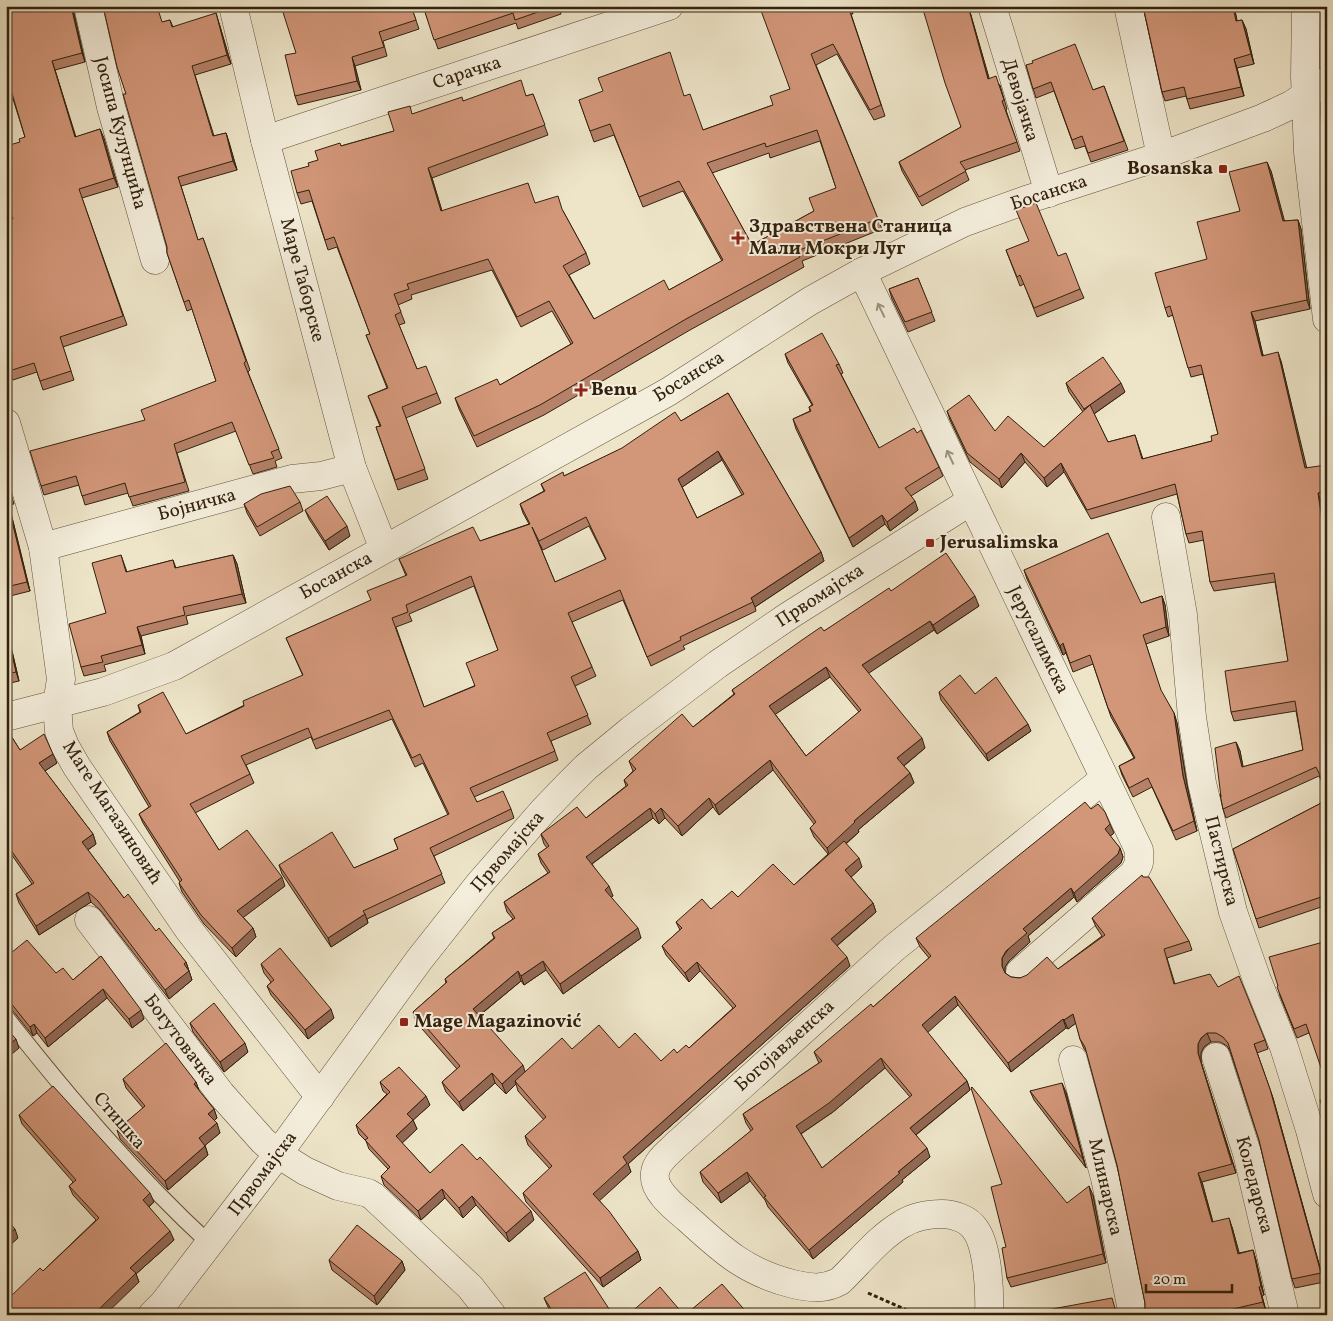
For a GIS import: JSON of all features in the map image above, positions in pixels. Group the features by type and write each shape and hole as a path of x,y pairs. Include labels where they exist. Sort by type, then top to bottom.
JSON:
{"street":[{"name":"Јосипа Кулунџића","path":"88,6 111,107 154,260"},
{"name":"Маре Таборске","path":"233,6 265,140 352,468 384,549"},
{"name":"Сарачка","path":"265,140 669,6"},
{"name":"Девојачка","path":"992,6 1049,193"},
{"path":"1128,6 1161,156"},
{"path":"1306,6 1316,88 1308,152 1327,320"},
{"name":"Босанска","path":"6,717 103,692 174,666 668,392 810,300 862,272 965,222 1161,156 1263,118 1290,105 1316,88"},
{"name":"Јерусалимска","path":"862,272 1139,850 1139,862 1134,873 1020,972"},
{"name":"Маге Магазиновић","path":"6,423 43,547 61,679 57,705 59,731 65,746 77,767 189,930 320,1097"},
{"name":"Бојничка","path":"43,547 292,479 321,476 352,468"},
{"name":"Првомајска","path":"152,1315 210,1244 408,975 480,883 543,811 586,767 718,664 840,583 971,501"},
{"name":"Пастирска","path":"1166,517 1183,615 1192,717 1202,783 1233,912 1257,980 1284,1046 1310,1130 1327,1194"},
{"name":"Богојављенска","path":"840,1281 832,1286 822,1288 802,1286 759,1274 735,1260 676,1209 661,1192 654,1174 656,1168 675,1146 894,948 1104,779"},
{"name":"Богутовачка","path":"89,920 240,1118 262,1141 278,1154"},
{"name":"Коледарска","path":"1216,1057 1247,1153 1285,1315"},
{"name":"Млинарска","path":"1073,1060 1105,1178 1133,1315"},
{"path":"278,1154 323,1180 373,1196 465,1282 492,1315"},
{"path":"840,1281 900,1225 914,1218 929,1214 954,1215 974,1227 981,1241 988,1285 989,1315"}],"lane":[{"name":"Стишка","path":"6,1017 54,1078 122,1156 163,1200 210,1244"}],"path":[{"path":"840,1281 918,1315"}],"building":[{"path":"6,6 71,6 82,53 52,61 75,137 100,129 114,178 79,189 123,316 60,337 71,371 40,381 34,363 9,371 6,361 6,222 13,219 6,196 6,146 20,142 19,139 25,137 11,90 6,91"},
{"path":"103,6 157,6 162,22 170,20 172,27 216,13 227,55 192,66 213,136 226,133 233,161 178,177 198,240 203,238 246,361 244,363 279,449 271,452 274,458 249,465 232,422 174,444 185,482 129,497 125,483 82,496 76,476 41,486 30,451 145,420 141,410 216,381 189,300 184,302 167,253 167,247 123,94 126,94 117,67"},
{"path":"281,6 411,6 416,20 379,32 384,47 352,57 357,81 295,96 285,55 296,53"},
{"path":"423,6 555,6 515,20 513,13 434,40"},
{"path":"764,6 848,6 881,105 870,110 833,44 811,54 878,219 797,251 800,257 686,319 540,405 474,436 455,398 497,379 500,385 573,343 549,301 517,317 488,259 407,284 409,289 394,294 401,312 395,315 417,369 426,366 437,393 402,407 425,469 395,480 376,427 381,426 368,396 388,388 366,335 370,334 334,237 325,240 309,190 297,193 291,171 309,166 308,163 318,160 315,151 340,143 341,146 394,131 388,112 410,106 412,114 462,97 463,101 521,80 526,96 533,94 545,125 428,168 441,211 528,183 535,203 558,196 562,209 586,253 563,266 594,319 664,280 669,290 723,260 679,181 639,197 610,124 590,131 579,100 603,91 598,78 670,52 684,96 690,94 703,130 773,105 770,96 790,89 760,8","holes":["817,130 836,188 809,198 814,211 752,245 707,163 765,143 766,147"]},
{"path":"922,6 968,6 988,79 996,76 1004,100 1002,101 1017,142 960,162 966,171 919,197 899,162 961,127 945,83"},
{"path":"1143,6 1233,6 1236,21 1242,20 1251,54 1234,59 1241,87 1187,99 1184,87 1162,92"},
{"path":"1075,44 1093,90 1104,86 1124,141 1088,153 1082,136 1072,140 1051,82 1033,89 1026,65"},
{"path":"1267,162 1283,221 1298,220 1307,300 1251,312 1262,356 1278,352 1305,468 1326,465 1327,472 1327,491 1318,493 1327,554 1327,562 1322,563 1327,599 1327,790 1316,767 1223,809 1215,748 1236,742 1242,767 1303,750 1295,701 1231,712 1225,671 1288,661 1274,573 1210,582 1202,531 1186,534 1175,484 1087,510 1061,463 1044,478 1021,453 999,479 967,453 947,411 969,395 995,431 1008,416 1044,447 1090,405 1108,442 1135,435 1142,459 1212,441 1211,436 1218,434 1201,365 1188,368 1170,306 1165,308 1155,273 1207,259 1197,222 1240,211 1229,172"},
{"path":"1036,203 1058,256 1066,253 1080,289 1034,308 1020,275 1017,277 1006,250 1029,241 1016,210"},
{"path":"918,278 932,312 905,322 889,289"},
{"path":"822,333 839,364 836,365 879,448 914,428 917,433 921,430 939,467 905,488 915,501 887,522 882,515 849,538 793,419 811,411 809,407 813,405 785,354"},
{"path":"1103,357 1121,383 1084,409 1066,383"},
{"path":"728,393 821,552 751,598 753,602 680,637 681,640 647,657 620,590 568,613 592,667 571,677 588,715 547,733 555,751 470,788 477,802 503,791 511,809 430,848 442,874 363,911 365,914 328,938 279,865 332,832 354,868 398,849 394,839 449,814 420,754 412,758 389,710 313,740 308,728 241,756 250,774 190,804 219,850 247,830 282,877 237,911 253,928 232,948 201,915 179,883 182,880 139,814 151,806 107,732 141,712 138,705 163,692 186,734 244,706 243,701 303,675 286,638 371,600 367,591 407,575 399,559 473,527 480,541 530,524 520,504 545,491 541,484 563,472 564,476 622,448 675,412 681,421","holes":["718,451 744,494 697,518 678,479","586,517 606,559 555,582 532,527 539,541","471,576 498,650 466,663 475,686 424,707 392,618 408,612 406,605"]},
{"path":"6,480 11,495 6,496"},
{"path":"290,486 300,502 257,527 244,504 261,494"},
{"path":"327,496 347,526 325,541 305,510"},
{"path":"6,497 27,582 6,587"},
{"path":"1108,533 1141,603 1162,596 1166,627 1143,635 1161,690 1174,713 1183,776 1194,821 1173,831 1148,778 1129,788 1119,766 1135,758 1108,708 1090,655 1070,663 1063,643 1060,646 1024,570"},
{"path":"946,553 975,596 933,625 930,621 862,665 922,738 897,758 910,773 854,821 827,848 810,828 816,822 770,760 715,805 709,798 678,826 661,808 655,814 650,808 586,857 609,886 605,890 638,928 560,984 543,961 521,976 518,971 473,1009 523,1065 502,1084 492,1073 459,1102 442,1082 460,1066 413,1012 447,982 445,979 495,938 492,933 515,918 504,902 550,872 538,854 549,846 541,834 577,807 586,818 628,785 624,780 636,769 629,761 682,714 693,727 735,694 732,690 802,640 821,627 824,631 889,588 891,591","holes":["826,667 861,710 806,756 769,706"]},
{"path":"121,555 126,572 173,560 175,568 233,555 242,594 183,607 185,615 137,627 142,645 101,656 103,662 81,667 69,624 106,613 92,563"},
{"path":"9,642 16,672 6,674 6,643"},
{"path":"960,675 975,694 996,677 1028,724 986,754 939,692"},
{"path":"6,728 20,750 44,734 53,754 39,763 93,834 82,842 124,898 128,894 156,931 159,928 186,962 184,964 189,971 165,990 98,901 88,892 36,926 16,894 34,883 6,843"},
{"path":"1327,800 1327,895 1256,919 1233,849"},
{"path":"1085,802 1091,809 1098,804 1105,812 1110,824 1105,829 1120,848 1118,854 1074,893 1071,888 1023,929 1027,933 1006,951 1002,958 1002,966 1005,973 1011,977 1020,978 1027,975 1047,957 1058,969 1105,935 1092,918 1142,875 1143,877 1149,877 1189,941 1164,949 1174,984 1210,974 1218,987 1239,976 1265,1040 1254,1044 1270,1089 1321,1273 1292,1279 1259,1140 1228,1043 1216,1033 1207,1033 1198,1044 1198,1053 1232,1164 1198,1173 1212,1222 1229,1218 1238,1254 1253,1250 1263,1302 1233,1309 1235,1315 1142,1315 1145,1310 1145,1303 1117,1165 1085,1047 1080,1039 1073,1014 1063,1019 1008,1063 955,996 922,1025 967,1081 910,1128 927,1148 809,1250 764,1197 766,1196 747,1172 718,1193 700,1172 753,1129 743,1114 822,1061 814,1052 871,1004 873,1007 931,956 916,938","holes":["881,1058 912,1095 822,1168 796,1126 829,1103"]},
{"path":"844,841 859,858 845,870 873,903 831,939 847,957 623,1157 627,1163 593,1194 609,1211 638,1251 600,1278 523,1193 552,1166 525,1136 546,1117 515,1081 562,1038 572,1049 599,1025 619,1048 635,1033 661,1061 674,1049 677,1053 686,1045 689,1048 736,1006 697,962 685,973 662,946 682,928 676,922 702,899 711,909 732,891 738,897 773,864 794,885"},
{"path":"27,940 56,973 63,968 73,980 101,956 141,1010 129,1019 103,989 45,1038 34,1024 30,1027 10,1002 6,1000 6,957"},
{"path":"1327,941 1327,1085 1306,1024 1294,1029 1277,987 1269,957"},
{"path":"280,948 331,1009 305,1030 267,986 274,980 261,964"},
{"path":"214,1003 245,1043 220,1062 190,1023"},
{"path":"6,1028 16,1039 6,1047"},
{"path":"166,1043 214,1109 208,1114 217,1123 199,1138 205,1146 165,1181 117,1130 145,1106 123,1079"},
{"path":"399,1067 426,1096 407,1114 413,1120 396,1136 430,1173 462,1144 477,1160 480,1157 531,1211 506,1233 472,1196 459,1208 442,1189 418,1211 381,1176 390,1167 365,1140 368,1138 356,1125 390,1092 380,1082"},
{"path":"1062,1083 1083,1159 1030,1091"},
{"path":"53,1086 150,1193 143,1200 170,1231 130,1268 136,1273 93,1315 6,1315 6,1301 40,1268 43,1271 99,1218 69,1186 76,1180 19,1115"},
{"path":"972,1087 1067,1203 1089,1186 1103,1254 1007,1278 1002,1248 1006,1247 991,1187 1002,1184"},
{"path":"1327,1098 1327,1125 1320,1100"},
{"path":"6,1219 15,1229 6,1236"},
{"path":"357,1225 402,1261 374,1296 329,1260"},
{"path":"585,1272 613,1315 555,1315 544,1298"},
{"path":"722,1284 749,1315 685,1315"},
{"path":"660,1287 684,1315 628,1315"},
{"path":"1112,1298 1117,1315 1053,1315 1052,1309"}],"place":[{"name":"Bosanska","path":"1223,169"},
{"name":"Здравствена Станица Мали Мокри Луг","path":"738,238"},
{"name":"Benu","path":"581,390"},
{"name":"Jerusalimska","path":"930,543"},
{"name":"Mage Magazinović","path":"404,1022"}]}
